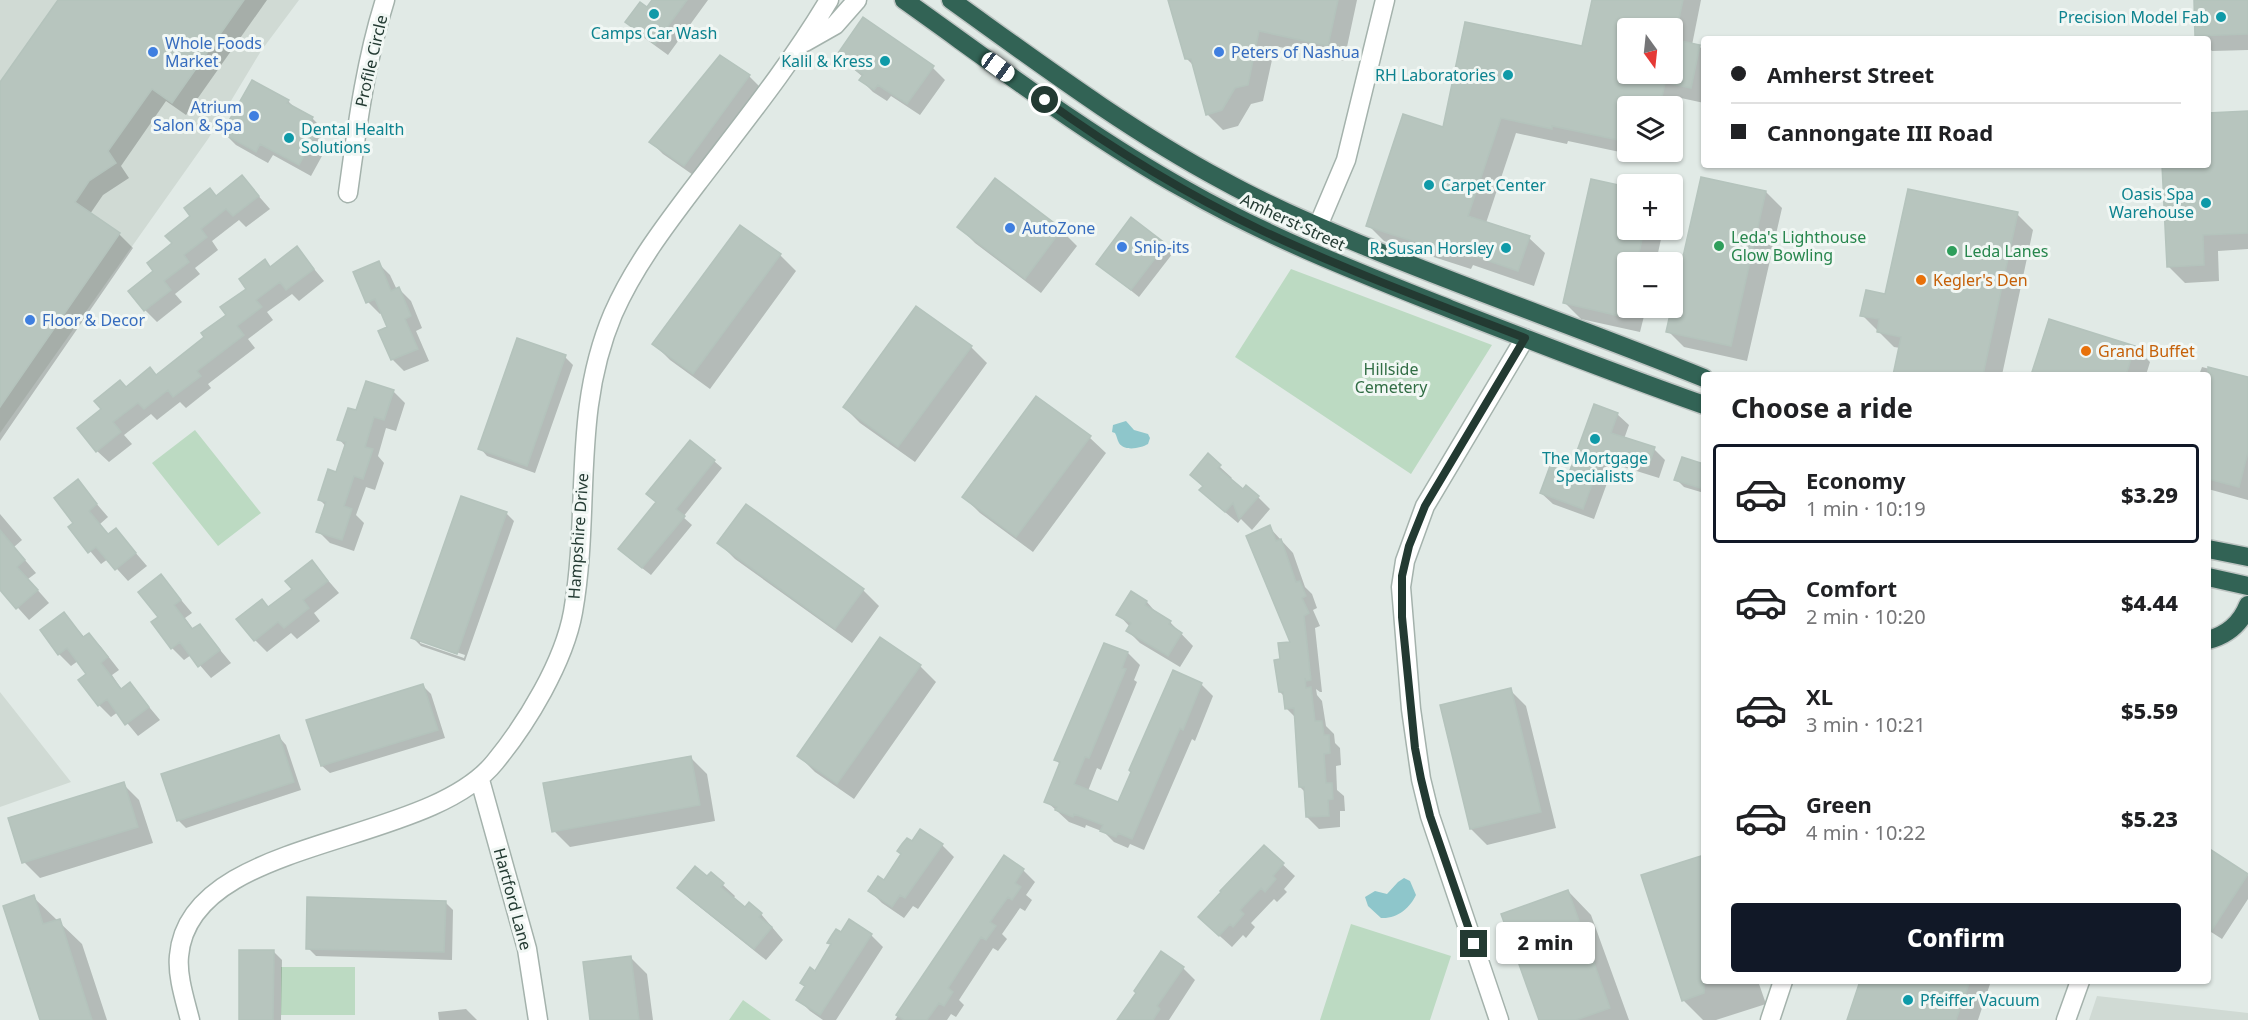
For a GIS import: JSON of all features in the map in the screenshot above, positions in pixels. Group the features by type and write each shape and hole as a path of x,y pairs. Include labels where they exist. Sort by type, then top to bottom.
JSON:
{"highway":[{"name":"Amherst Street","path":"904,0 1100,139 1260,230 1327,260 1701,404"},
{"name":"Amherst Street","path":"951,0 1045,67 1162,145 1223,181 1318,226 1462,286 1701,377"},
{"path":"2211,550 2248,557"},
{"path":"2211,578 2248,586"},
{"path":"2211,639 2236,625 2248,605"}],"street":[{"name":"Profile Circle","path":"348,193 370,51 385,0"},
{"name":"Hampshire Drive","path":"190,1020 178,956 192,914 208,897 246,872 407,818 458,794 480,780 510,742 539,696 559,658 573,614 580,558 583,457 588,404 592,377 613,315 634,274 672,217 803,43 829,0"},
{"name":"Hampshire Drive","path":"803,43 835,25 857,0"},
{"path":"1318,226 1346,160 1385,0"},
{"path":"1499,1020 1430,816 1421,779 1411,709 1401,587 1405,561 1425,506 1525,338"},
{"name":"Hartford Lane","path":"480,780 527,949 538,1020"},
{"path":"1770,1020 1782,984"},
{"path":"2066,1020 2079,984"}],"shaded area":[{"path":"0,0 299,0 261,51 208,139 0,433"},
{"path":"0,692 71,782 0,807"},
{"path":"2097,996 2248,1013 2248,1020 2089,1020"}],"green space":[{"name":"Hillside Cemetery","path":"1291,269 1492,345 1411,474 1235,357"},
{"path":"195,430 261,513 218,546 152,463"},
{"path":"1351,924 1451,956 1430,1020 1320,1020"},
{"path":"281,967 355,967 355,1015 281,1015"},
{"path":"743,1000 771,1020 729,1020"}],"water":[{"path":"1126,421 1134,430 1148,434 1150,438 1148,444 1137,448 1125,448 1119,443 1115,433 1112,432 1113,425"},
{"path":"1404,878 1410,881 1416,895 1407,908 1398,915 1381,918 1368,906 1365,897 1375,891 1387,894"}],"building":[{"path":"58,0 244,0 172,103 152,89 108,151 116,163 89,181 75,202 120,233 0,407 0,82"},
{"name":"Camps Car Wash","path":"652,0 687,0 655,44 625,22 640,2 647,7"},
{"name":"Peters of Nashua","path":"1168,0 1338,0 1328,46 1259,31 1248,85 1235,88 1222,110 1206,115 1191,59 1185,59"},
{"path":"1592,0 1683,0 1679,18 1617,18 1617,84 1665,84 1662,96 1617,96 1617,140 1501,118 1468,216 1530,236 1518,271 1457,250 1455,255 1366,226 1403,114 1443,127 1465,22 1582,46"},
{"name":"Precision Model Fab","path":"2194,0 2248,0 2248,34 2195,36"},
{"name":"Kalil & Kress","path":"863,17 934,66 907,104 878,85 874,90 859,80 863,75 836,56"},
{"path":"1683,41 1700,45 1691,88 1672,84 1683,84"},
{"path":"720,55 750,75 684,166 649,142"},
{"path":"252,80 289,100 287,103 313,117 308,126 317,131 299,165 260,144 256,152 222,133"},
{"name":"Oasis Spa Warehouse","path":"2248,111 2248,233 2203,235 2204,265 2167,267 2162,168 2211,168 2211,113"},
{"path":"242,175 259,196 233,216 226,209 201,229 207,237 184,255 189,262 164,281 171,290 144,311 128,291 153,271 147,263 172,243 165,236 190,216 184,208 210,188 216,196"},
{"name":"Leda's Lighthouse Glow Bowling","path":"1701,177 1766,191 1731,346 1666,332 1669,318 1683,318 1683,257"},
{"name":"AutoZone","path":"995,178 1062,229 1025,279 957,227"},
{"path":"1591,179 1617,185 1617,240 1642,240 1639,252 1617,252 1617,315 1563,303"},
{"name":"Leda Lanes","path":"1908,189 2018,212 1984,372 1894,372 1901,337 1877,332 1879,319 1860,316 1866,290 1885,294"},
{"path":"1131,217 1166,244 1131,290 1096,264"},
{"path":"740,225 781,254 693,374 652,344"},
{"path":"297,246 314,269 286,290 280,282 256,300 262,307 237,326 244,335 197,371 201,376 173,397 168,390 144,409 138,403 113,422 121,432 96,452 77,428 101,409 94,401 120,380 126,387 150,367 156,375 204,337 201,333 226,315 220,307 246,289 239,279 265,259 270,267"},
{"path":"379,261 391,291 399,287 411,316 405,319 418,349 391,360 378,331 387,327 375,299 366,303 353,272"},
{"path":"916,306 972,346 898,447 843,407"},
{"name":"Grand Buffet","path":"2049,319 2135,346 2127,372 2032,372"},
{"path":"517,338 566,355 527,466 478,449"},
{"path":"2208,367 2248,377 2248,452 2239,487 2211,480 2211,372 2208,372"},
{"path":"366,381 394,390 384,420 374,417 365,447 373,449 363,479 354,476 344,506 352,509 342,540 316,532 326,502 318,500 328,469 336,472 346,442 337,440 348,408 356,410"},
{"path":"1036,396 1091,436 1016,537 962,497"},
{"name":"The Mortgage Specialists","path":"1594,404 1618,413 1611,433 1655,447 1648,468 1603,454 1583,509 1540,493 1550,466 1569,473"},
{"path":"690,440 715,460 676,509 685,516 642,568 618,549 656,502 646,494"},
{"path":"1208,453 1221,465 1218,468 1243,489 1246,485 1259,496 1239,519 1233,503 1225,512 1199,490 1203,486 1190,475"},
{"path":"1682,457 1701,463 1701,488 1674,480"},
{"path":"78,479 97,504 89,511 108,534 116,528 136,553 115,570 96,547 88,553 68,527 73,523 54,498"},
{"path":"461,496 507,512 457,654 411,638"},
{"path":"746,504 864,589 835,629 717,543"},
{"path":"1270,525 1276,541 1281,539 1296,582 1300,581 1306,596 1302,598 1309,613 1304,616 1311,680 1306,681 1305,678 1306,688 1311,687 1315,721 1322,721 1324,735 1329,735 1330,753 1324,754 1326,783 1332,783 1333,799 1328,800 1329,816 1306,817 1304,787 1299,787 1294,708 1285,709 1283,692 1279,692 1274,660 1280,659 1278,643 1290,642 1246,536"},
{"path":"0,530 25,560 17,567 38,590 16,609 0,590"},
{"path":"312,560 328,581 303,600 309,608 284,628 278,622 254,641 236,619 262,599 268,607 292,589 285,581"},
{"path":"161,574 181,600 174,605 192,629 200,624 220,650 198,667 180,642 171,649 151,622 158,617 138,592"},
{"path":"1131,591 1147,601 1145,605 1171,621 1169,624 1182,633 1168,656 1126,631 1131,623 1116,615"},
{"path":"64,612 83,637 89,633 108,657 101,663 121,689 130,682 149,707 125,725 107,699 98,706 78,680 86,674 67,648 58,655 40,630"},
{"path":"880,637 921,665 837,784 797,756"},
{"path":"1104,643 1128,652 1122,668 1126,669 1089,758 1085,757 1074,784 1118,802 1131,772 1129,770 1173,670 1202,683 1183,730 1180,728 1132,839 1118,833 1116,837 1100,831 1103,825 1074,814 1073,817 1055,810 1057,807 1044,802 1060,762 1054,760"},
{"path":"423,684 438,730 321,766 306,720"},
{"path":"1511,688 1541,812 1470,829 1440,705"},
{"path":"279,735 294,782 177,821 161,774"},
{"path":"691,756 700,805 552,832 543,783"},
{"path":"124,782 138,827 22,863 8,818"},
{"path":"920,829 943,844 905,898 900,895 892,907 868,891 878,876 884,880 901,854 897,851 907,838 912,841"},
{"path":"1264,845 1284,863 1273,876 1276,879 1265,892 1261,888 1240,910 1244,914 1233,927 1230,924 1219,936 1198,917"},
{"path":"2211,850 2248,874 2211,931"},
{"path":"1004,855 1024,869 1015,883 1021,887 1012,900 1008,897 990,922 996,926 986,940 981,937 948,988 953,992 944,1006 939,1003 927,1020 904,1020 896,1015"},
{"path":"1701,856 1701,984 1704,984 1704,993 1682,1001 1641,875"},
{"path":"695,866 707,876 711,872 724,883 721,887 745,907 749,902 762,913 759,917 772,927 754,949 677,888"},
{"path":"1568,890 1610,1008 1576,1020 1539,1020 1501,914"},
{"path":"34,895 43,924 60,919 92,1020 40,1020 3,906"},
{"path":"307,897 446,901 444,952 306,949"},
{"path":"849,919 872,934 820,1015 796,1000 805,986 800,983 810,967 815,971 831,944 827,943 832,935 836,929 841,932"},
{"path":"239,950 274,950 273,1020 239,1020"},
{"path":"1161,951 1184,967 1157,1006 1160,1009 1153,1020 1117,1020 1136,993 1134,991"},
{"path":"631,956 639,1020 590,1020 583,962"},
{"name":"Pfeiffer Vacuum","path":"1859,984 1969,984 1956,1020 1847,1020"}],"place":[{"name":"Camps Car Wash","path":"654,14"},
{"name":"Precision Model Fab","path":"2221,17"},
{"name":"Whole Foods Market","path":"153,52"},
{"name":"Peters of Nashua","path":"1219,52"},
{"name":"Kalil & Kress","path":"885,61"},
{"name":"RH Laboratories","path":"1508,75"},
{"name":"Atrium Salon & Spa","path":"254,116"},
{"name":"Dental Health Solutions","path":"289,138"},
{"name":"Carpet Center","path":"1429,185"},
{"name":"Oasis Spa Warehouse","path":"2206,203"},
{"name":"AutoZone","path":"1010,228"},
{"name":"Leda's Lighthouse Glow Bowling","path":"1719,246"},
{"name":"Snip-its","path":"1122,247"},
{"name":"R. Susan Horsley","path":"1506,248"},
{"name":"Leda Lanes","path":"1952,251"},
{"name":"Kegler's Den","path":"1921,280"},
{"name":"Floor & Decor","path":"30,320"},
{"name":"Grand Buffet","path":"2086,351"},
{"name":"The Mortgage Specialists","path":"1595,439"},
{"name":"Pfeiffer Vacuum","path":"1908,1000"}],"route":[{"path":"1045,100 1100,139 1144,166 1260,230 1327,260 1525,338 1425,506 1409,546 1401,587 1415,748 1421,779 1430,816 1474,944"}]}
